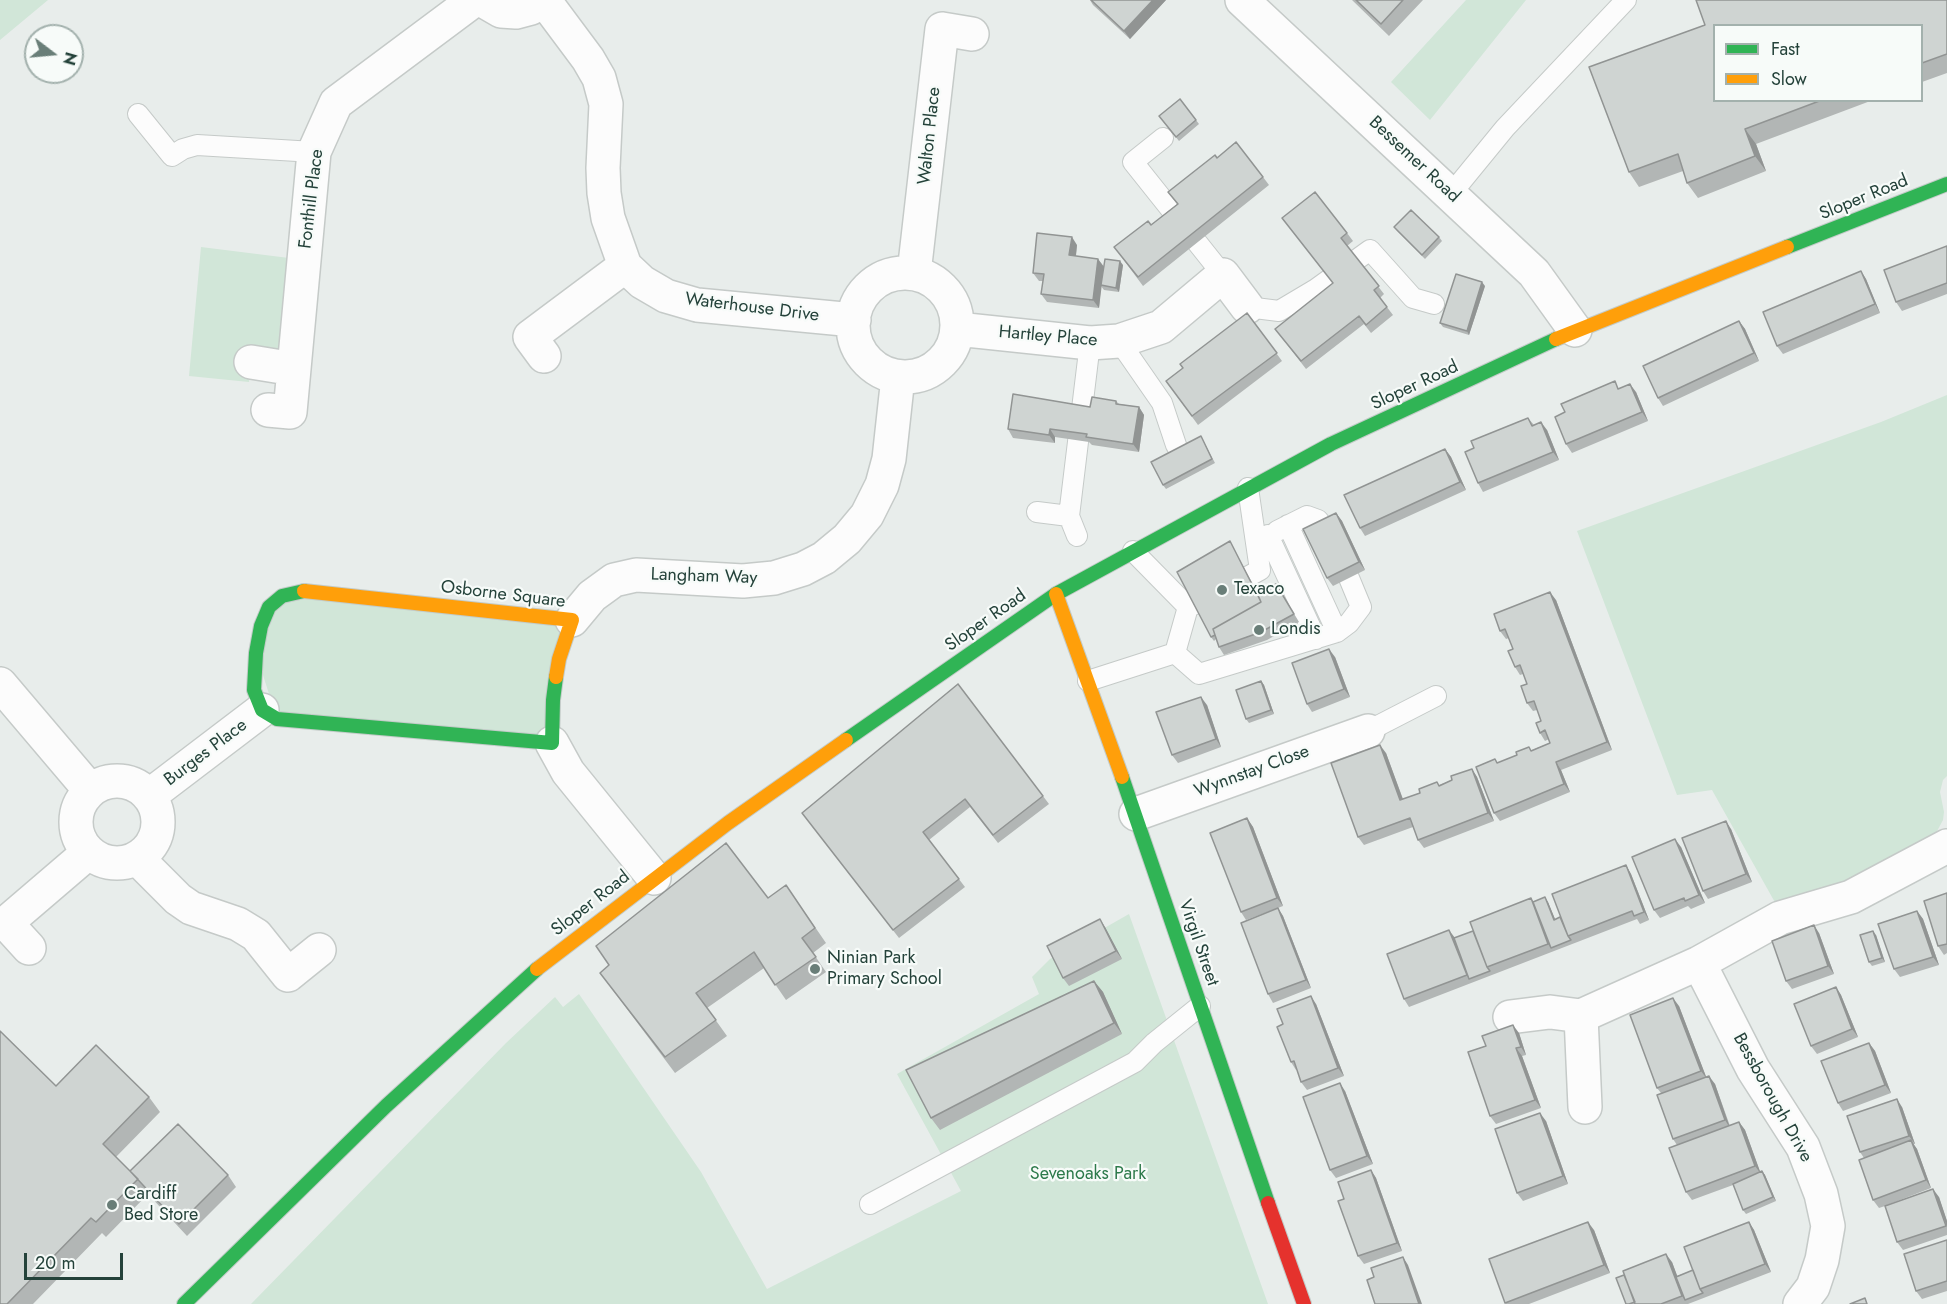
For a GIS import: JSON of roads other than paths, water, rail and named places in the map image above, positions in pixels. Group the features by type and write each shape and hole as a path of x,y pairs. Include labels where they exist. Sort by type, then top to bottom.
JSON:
{"street":[{"name":"Fonthill Place","path":"268,410 290,412 314,152 336,103 474,0"},
{"path":"482,0 501,11 516,12 531,8 544,0 588,59 599,78 606,104 604,193 608,218 625,266 530,337 544,356"},
{"name":"Bessemer Road","path":"1242,0 1534,273 1575,330"},
{"name":"Walton Place","path":"914,273 942,29 972,34"},
{"name":"Sloper Road","path":"184,1304 377,1114 517,986 654,878 728,824 1056,594 1332,444 1575,330 1947,184"},
{"name":"Waterhouse Drive","path":"625,266 642,282 666,296 697,305 854,320"},
{"path":"914,273 932,280 945,291 954,307 956,338 948,354 935,367 919,375 898,377 878,369 865,357 856,342 854,320 858,303 869,288 883,277 914,273"},
{"path":"1223,275 1247,307"},
{"name":"Hartley Place","path":"957,329 1104,342 1161,327 1223,275"},
{"path":"251,362 294,369"},
{"name":"Langham Way","path":"572,620 592,596 614,580 636,575 743,581 774,578 803,569 824,558 847,539 867,515 882,485 889,459 898,377"},
{"name":"Osborne Square","path":"262,710 254,690 261,626 269,607 282,596 304,591 572,620 559,659 553,700 552,743"},
{"name":"Virgil Street","path":"1056,594 1136,814 1304,1304"},
{"path":"0,684 90,790 79,806 76,820 80,840 89,852 101,860 114,863 137,858 190,908 238,924 256,935 288,975 319,950"},
{"path":"262,710 277,719 297,722 552,743 568,772 654,878"},
{"name":"Burges Place","path":"149,796 262,710"},
{"name":"Wynnstay Close","path":"1136,814 1368,731"},
{"name":"Burges Place","path":"90,790 112,781 126,781 139,787 149,796 156,809 159,823 156,837 148,849 137,858"},
{"path":"1510,1017 1550,1012 1581,1016 1699,963 1780,918 1851,897 1947,846"},
{"path":"29,948 6,922 89,852"},
{"name":"Bessborough Drive","path":"1699,963 1754,1069 1803,1147 1821,1194 1828,1226 1822,1260 1813,1287 1800,1304"},
{"path":"1581,1016 1585,1107"}],"lane":[{"path":"1451,194 1505,128 1626,0"},
{"path":"138,114 172,156 197,144 314,152"},
{"path":"1163,138 1133,162 1223,275"},
{"path":"1247,307 1279,311 1316,289 1370,250 1413,298 1434,304"},
{"path":"1104,342 1162,402 1176,445"},
{"path":"1077,536 1069,516 1104,342"},
{"path":"1248,488 1262,539 1316,639"},
{"path":"1037,512 1069,516"},
{"path":"1262,539 1307,516 1318,520 1325,529"},
{"path":"1288,525 1337,632"},
{"path":"1249,576 1260,570 1262,539"},
{"path":"1133,551 1192,606 1175,653"},
{"path":"1175,653 1198,674 1337,632 1361,607 1348,578"},
{"path":"1088,681 1175,653"},
{"path":"1368,731 1436,696"},
{"path":"870,1204 1136,1062 1154,1043 1200,1006"}],"place":[{"name":"Texaco","path":"1222,590"},
{"name":"Londis","path":"1259,630"},
{"name":"Ninian Park Primary School","path":"815,969"},
{"name":"Cardiff Bed Store","path":"112,1205"}],"park label":[{"name":"Sevenoaks Park","path":"1088,1175"}]}
